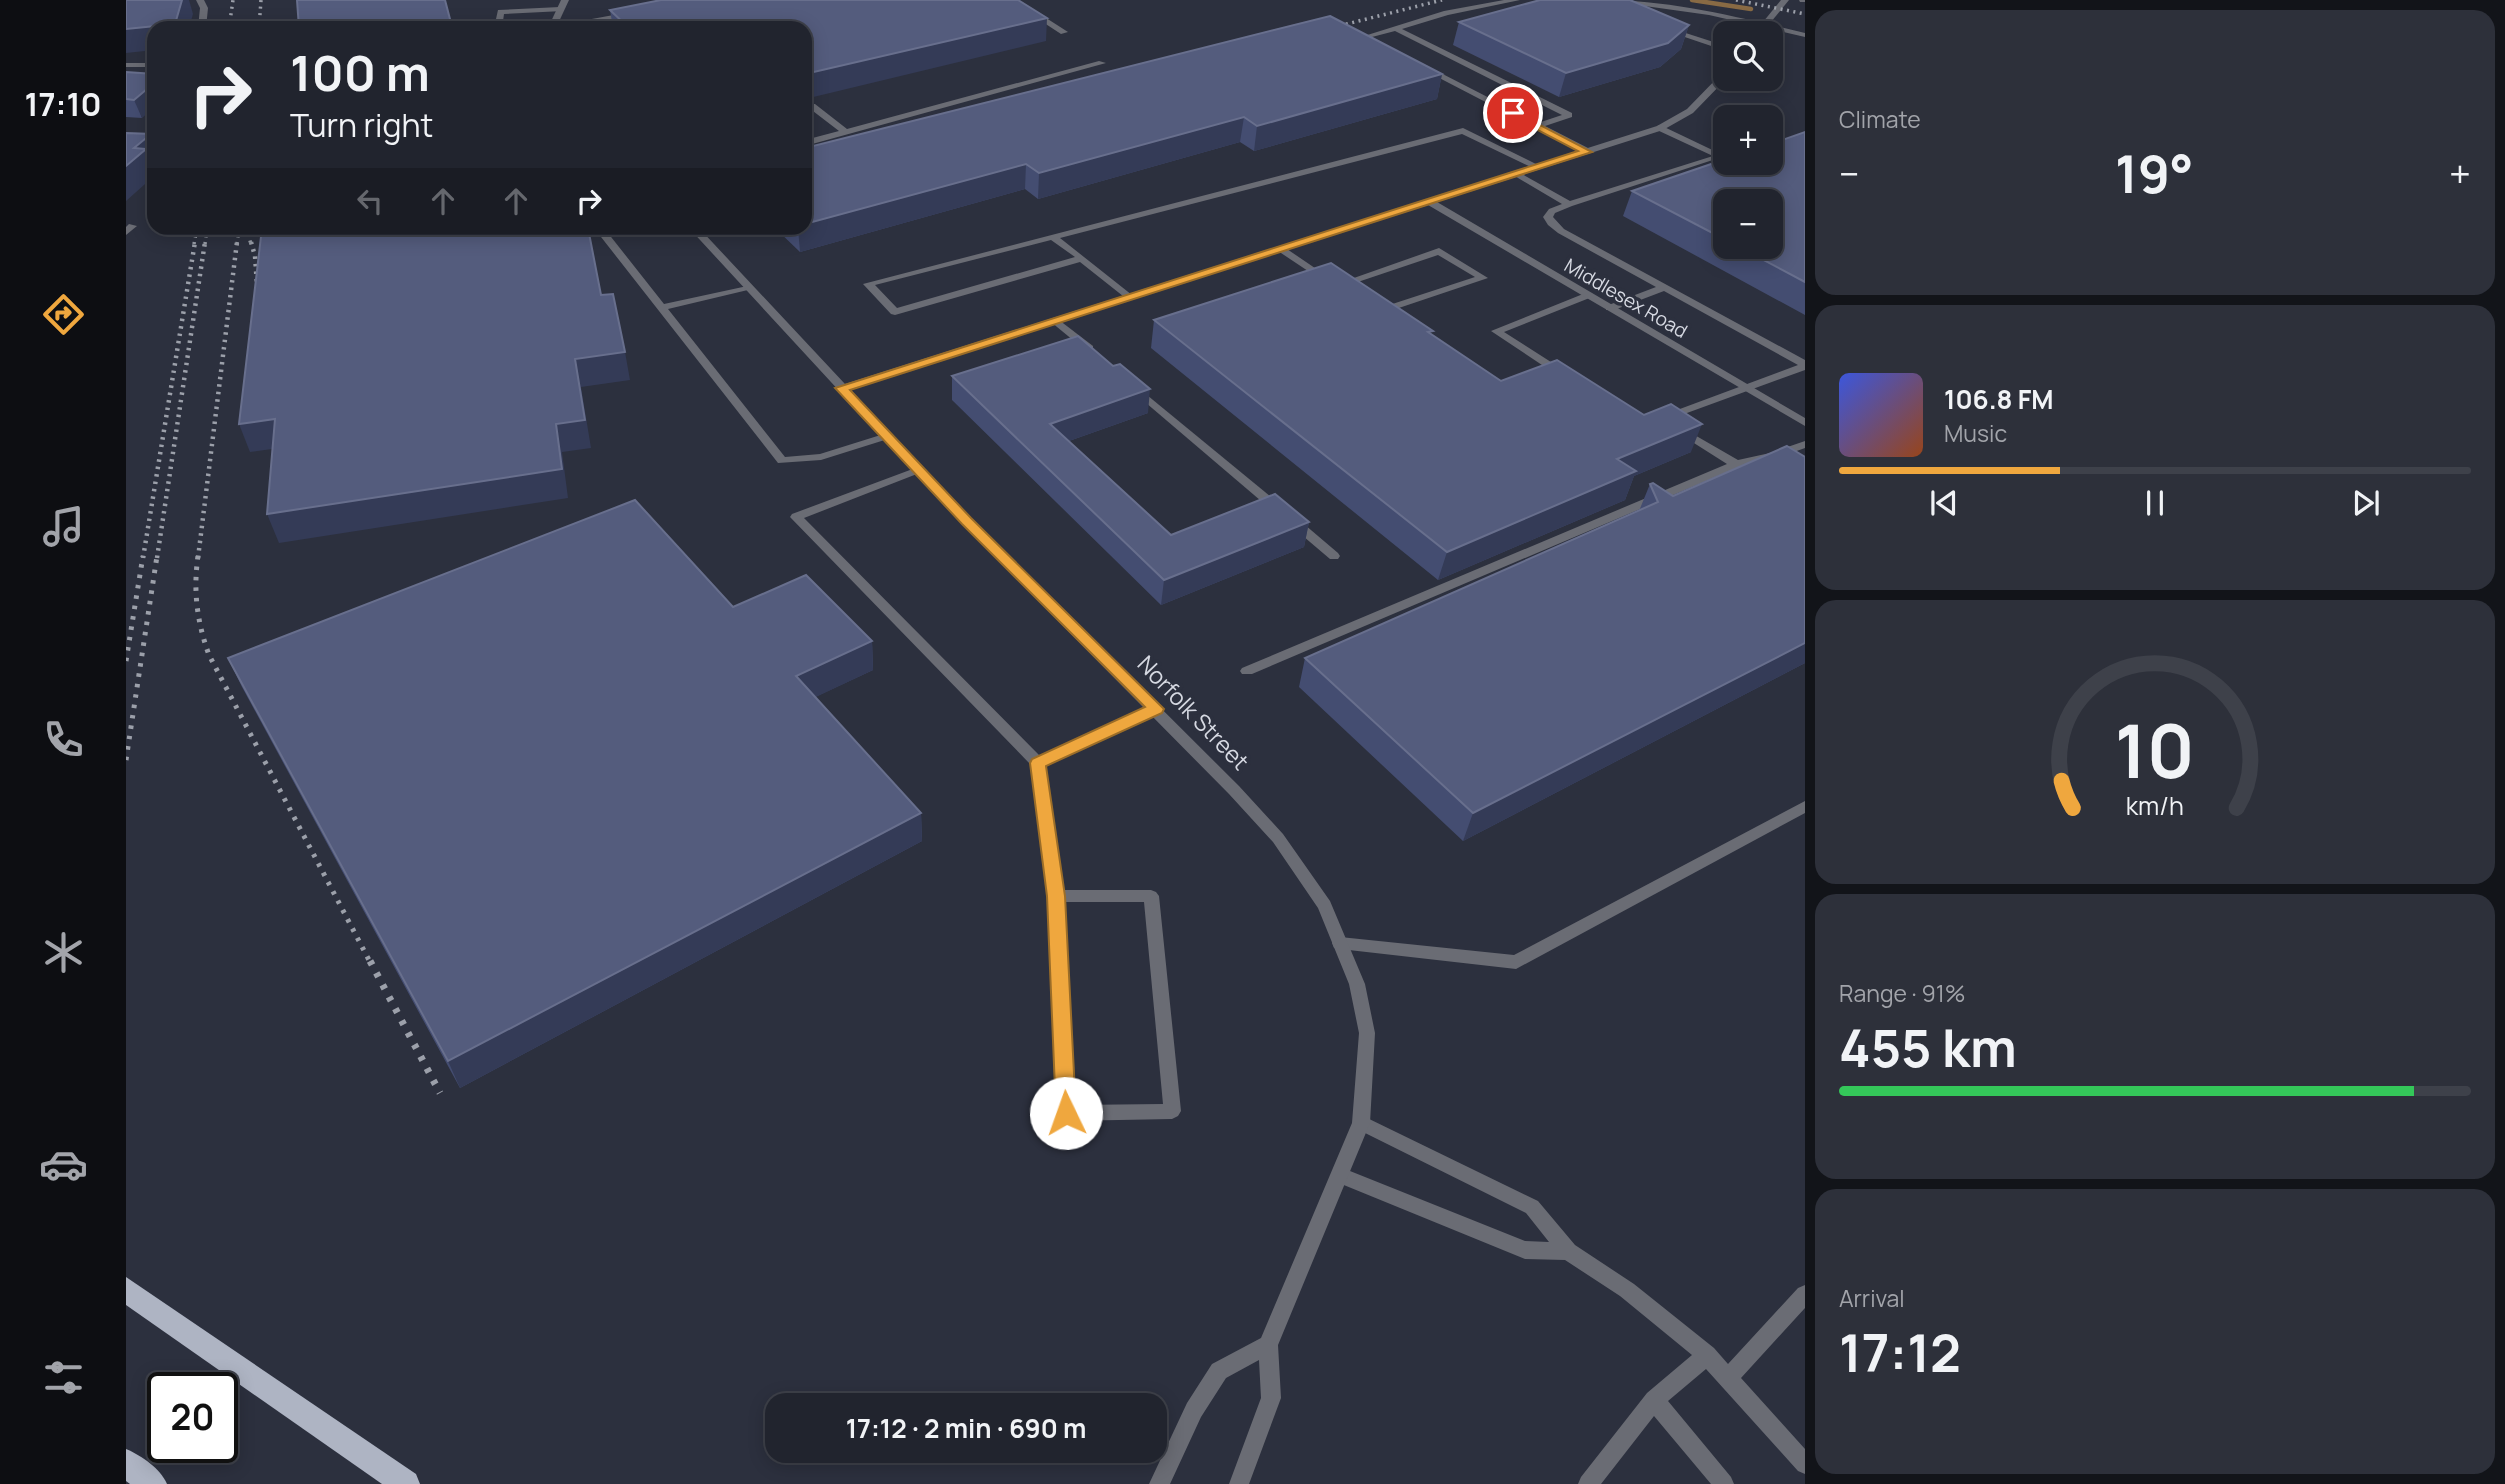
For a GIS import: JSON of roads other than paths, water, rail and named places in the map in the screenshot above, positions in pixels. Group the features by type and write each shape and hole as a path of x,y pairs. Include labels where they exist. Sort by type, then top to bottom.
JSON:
{"highway":[{"path":"126,1290 407,1484"},
{"path":"126,1463 153,1484"}],"street":[{"path":"201,0 204,8 203,21"},
{"path":"499,21 500,0"},
{"path":"555,21 565,0"},
{"path":"1013,0 1065,32"},
{"path":"1389,50 1364,37 1447,13 1516,0"},
{"path":"1607,0 1709,13 1743,21"},
{"path":"1607,0 1630,13"},
{"path":"1769,21 1785,0"},
{"path":"501,12 561,9"},
{"path":"607,21 640,12"},
{"path":"1665,27 1713,45"},
{"path":"1395,28 1569,115 1537,126"},
{"path":"1783,30 1805,35"},
{"path":"1414,62 1587,152"},
{"path":"812,138 845,132 1102,63"},
{"path":"126,65 147,65"},
{"path":"842,388 1660,128 1690,111 1713,87"},
{"path":"812,106 845,132"},
{"path":"1660,128 1721,156 1569,204 1552,211 1548,217 1551,223 1561,231 1805,365"},
{"path":"1082,258 895,312 869,285 1463,131 1538,167"},
{"path":"1517,175 1569,204"},
{"name":"Middlesex Road","path":"1430,202 1805,423"},
{"path":"605,235 782,461 821,457 887,436"},
{"name":"Norfolk Street","path":"700,235 918,470 1156,709 1278,838 1325,905 1357,984 1367,1033 1362,1123 1268,1345 1271,1398 1239,1484"},
{"path":"1053,237 1128,297"},
{"path":"1280,249 1346,292"},
{"path":"1336,286 1439,251 1483,278 1376,312 1366,306"},
{"path":"662,307 748,287"},
{"path":"1610,308 1665,288"},
{"path":"1576,383 1496,331 1588,295"},
{"path":"1055,320 1095,354"},
{"path":"1737,464 1658,421 1805,365"},
{"path":"1126,380 1334,556"},
{"path":"1247,671 1737,464 1773,456 1805,444"},
{"path":"918,470 796,517 1038,763 1056,896 1066,1113 1172,1111 1151,896 1056,896"},
{"path":"1038,763 1156,709"},
{"path":"1340,943 1516,962 1805,806"},
{"path":"1362,1123 1532,1208 1568,1251 1627,1290 1707,1355 1805,1464"},
{"path":"1340,1175 1525,1250 1568,1251"},
{"path":"1728,1378 1805,1294"},
{"path":"1159,1484 1194,1410 1219,1371 1268,1345"},
{"path":"1588,1484 1654,1400 1707,1355"},
{"path":"1654,1400 1724,1484"}],"waterway":[{"path":"1692,0 1751,9"}],"railway":[{"path":"230,21 233,0"},
{"path":"260,21 261,0"},
{"path":"1327,29 1442,0"},
{"path":"1736,0 1805,14"},
{"path":"194,244 196,235"},
{"path":"205,244 206,235"},
{"path":"237,244 238,235"},
{"path":"248,235 251,244"},
{"path":"143,558 195,242"},
{"path":"157,558 205,242"},
{"path":"198,558 237,242"},
{"path":"251,242 257,285"},
{"path":"126,661 143,556"},
{"path":"126,760 157,556"},
{"path":"198,556 197,606 209,655 370,962"},
{"path":"370,961 440,1093"}]}
